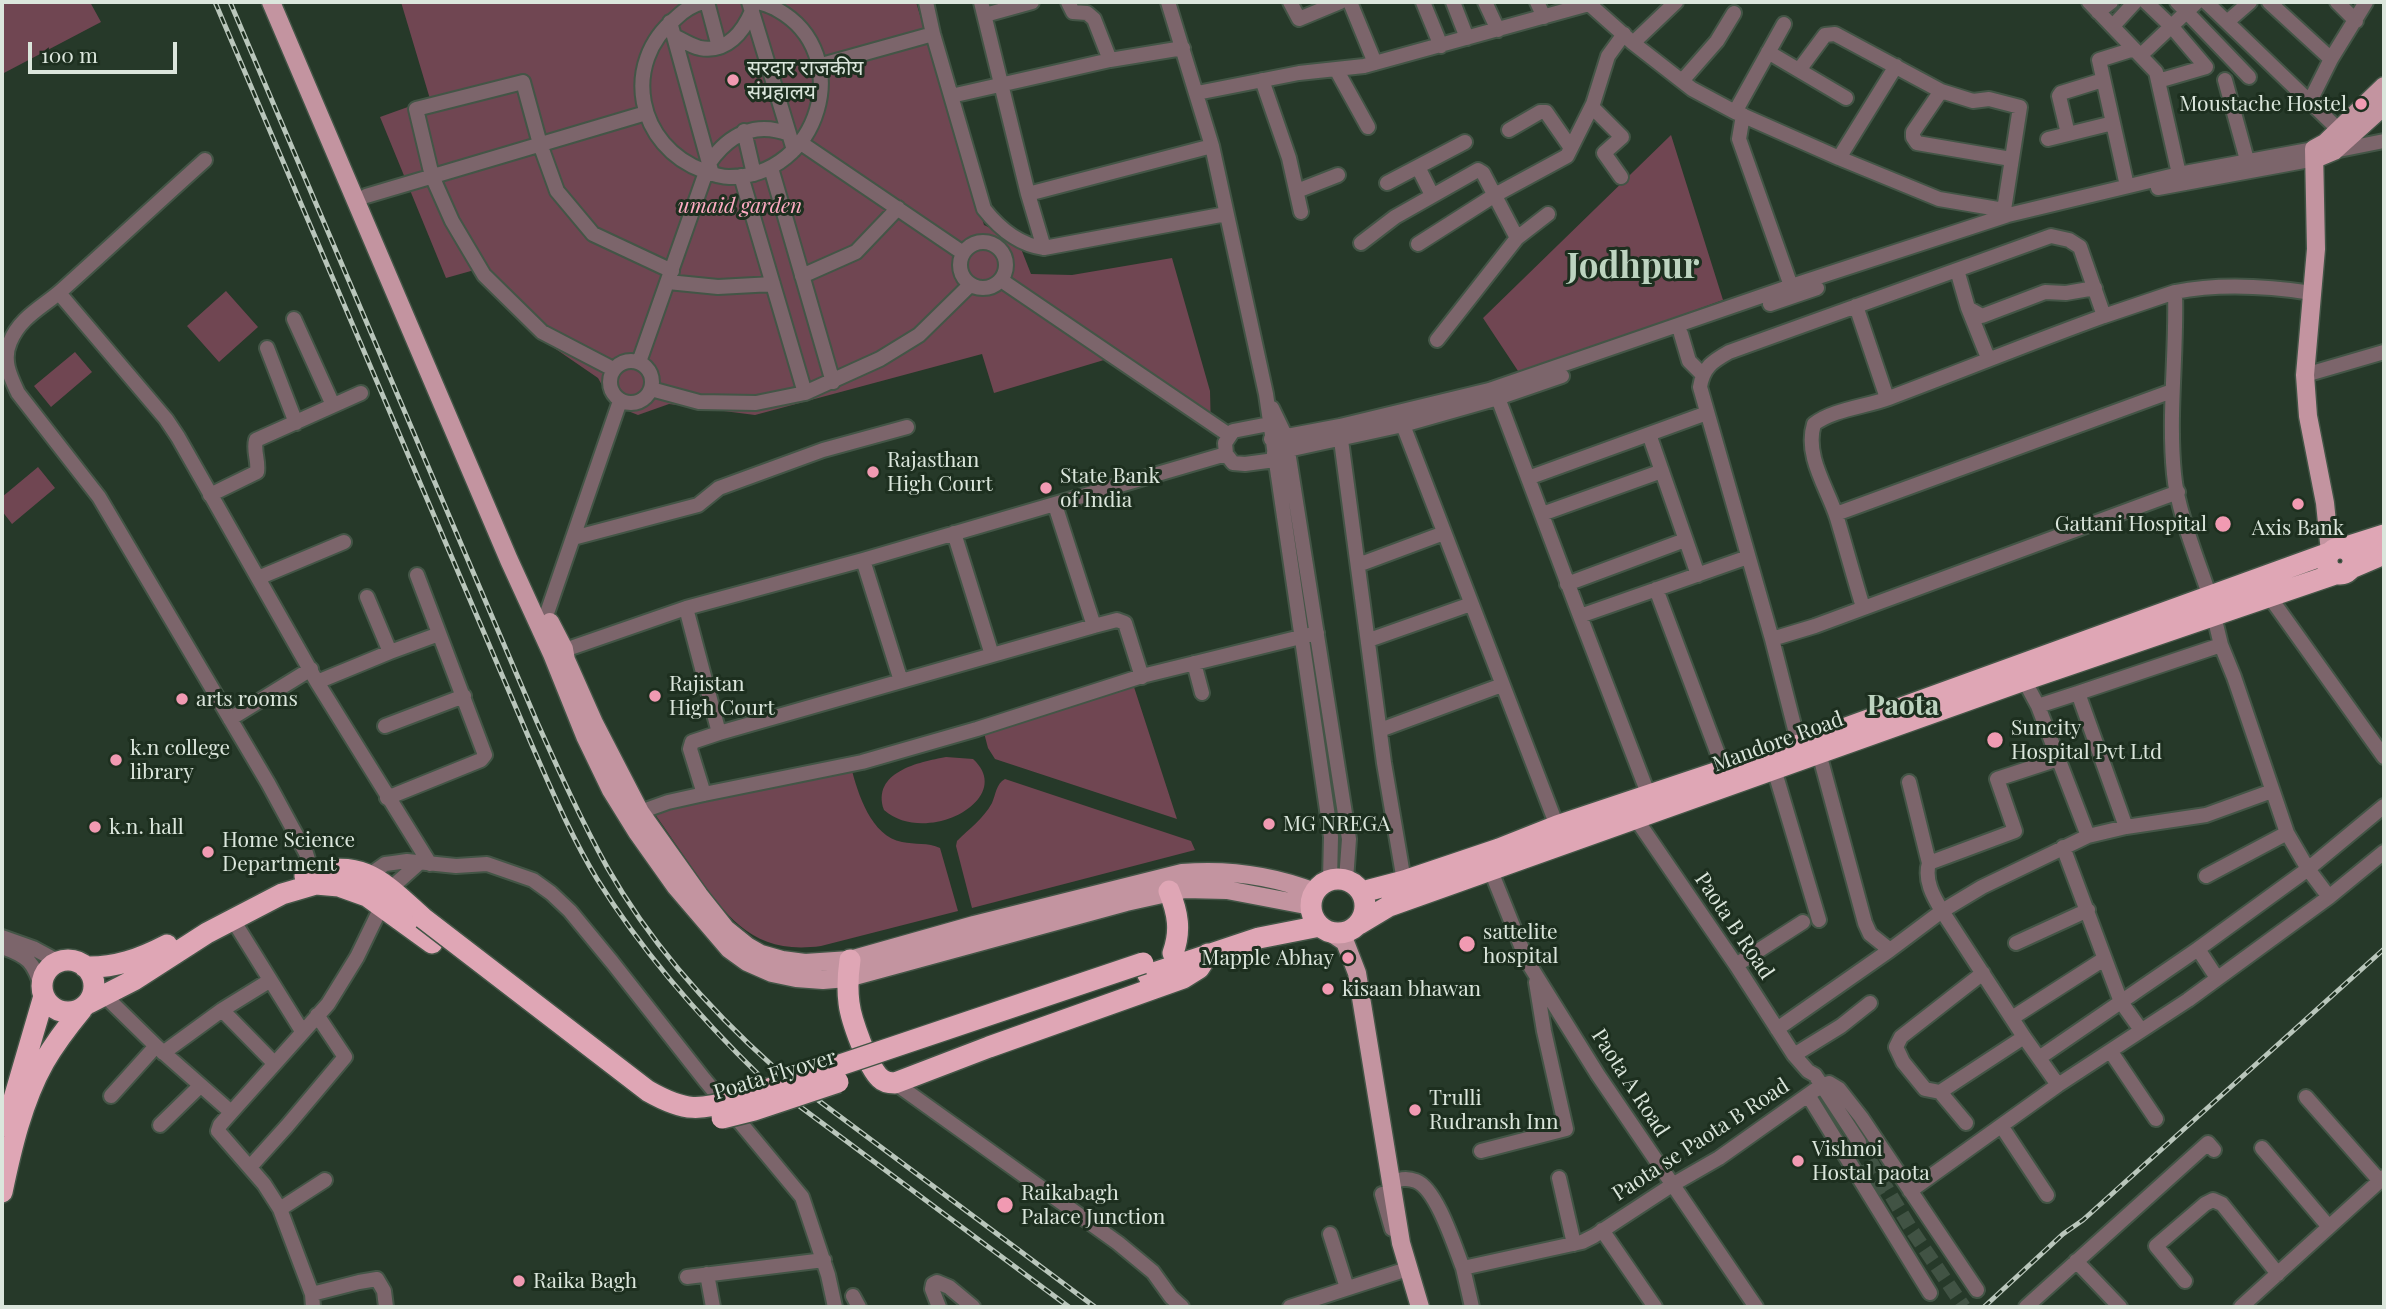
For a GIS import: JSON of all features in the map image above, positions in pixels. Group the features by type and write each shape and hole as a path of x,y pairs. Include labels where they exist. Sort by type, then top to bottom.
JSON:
{"highway":[{"name":"Mandore Road","path":"1328,903 1404,881 1557,826 1631,811 1774,769 2024,680 2212,607 2336,550 2384,535"},
{"path":"2336,550 2327,565 2343,571"},
{"name":"Mandore Road","path":"1357,926 1389,906 1491,871 1631,811 1648,796 2212,607 2269,596 2384,554"},
{"path":"2,1142 43,992 46,972 59,962 68,960 85,967 112,966 141,958 242,904 339,870 369,874 385,897"},
{"path":"43,992 48,1003 64,1012 92,1002 207,933 314,879 385,897"},
{"path":"1169,891 1178,920 1178,934 1172,953"},
{"name":"Poata Flyover","path":"385,897 648,1091 670,1104 687,1108 707,1108 739,1099 1145,969 1259,939 1328,903"},
{"path":"1328,903 1365,908 1357,926 1347,932 1328,903"},
{"name":"Poata Flyover","path":"412,919 432,943 640,1102 671,1118 692,1122 710,1121 754,1110 1145,969 1172,953 1328,903"},
{"path":"848,969 851,1015 861,1044 878,1076 887,1082 895,1083 1183,978 1199,968 1208,954"},
{"path":"2,1192 8,1163 30,1093 48,1055 92,1002 94,984 85,967"}],"main road":[{"path":"271,2 509,561 558,652 566,660 594,723 640,812 726,929 747,946 761,954 782,960 848,969"},
{"path":"283,2 546,616 585,736 611,790 637,832 704,922 729,949 761,970 796,978 822,980 848,969 1182,873 1217,870 1295,884 1328,903 1357,973 1391,1185 1407,1241 1432,1307"},
{"path":"2336,550 2308,416 2305,375 2316,249 2315,154 2384,86"},
{"path":"2315,154 2334,151 2384,106"},
{"path":"987,931 1169,891 1200,888 1328,903"},
{"path":"1357,926 1391,1185"},
{"path":"1407,1241 1420,1307"}],"street":[{"path":"926,2 984,209 1002,229 1030,246 1044,248 1226,214"},
{"path":"1032,2 983,9 1028,194 1044,248"},
{"path":"1068,2 1073,12 1087,13 1094,19 1110,60"},
{"path":"1168,2 1212,146 1317,633 1349,839 1328,903"},
{"path":"1290,2 1298,19 1340,2"},
{"path":"1350,2 1375,63"},
{"path":"1423,2 1441,46"},
{"path":"1453,2 1467,38"},
{"path":"1485,2 1497,30"},
{"path":"1537,2 1544,17"},
{"path":"1418,244 1495,195 1567,156 1591,107 1608,56 1676,2"},
{"path":"2093,7 2110,2"},
{"path":"2113,26 2135,2"},
{"path":"2146,2 2172,27 2206,67 2158,81"},
{"path":"2206,2 2339,130"},
{"path":"2227,22 2250,2"},
{"path":"2269,2 2332,60"},
{"path":"2337,2 2356,21"},
{"path":"2310,101 2366,2"},
{"path":"719,47 699,3 672,29 655,38 645,60 641,85 646,113 659,140 670,153 687,165 730,177 748,175 785,159 798,146 813,124 821,91 818,66 804,34 778,9 753,5"},
{"path":"1197,93 1262,79 1375,63 1588,3 1628,39 1692,89 1739,113 1839,158 1939,198 2006,212"},
{"path":"672,29 701,48 719,47 741,33 753,5"},
{"path":"753,5 789,134 798,146 898,208 962,253"},
{"path":"2127,186 2099,60 2138,52 2172,27 2187,5 2249,77"},
{"path":"2093,7 2156,72 2179,174"},
{"path":"1682,81 1717,41 1734,13"},
{"path":"1784,24 1739,113 1740,139 1791,286"},
{"path":"672,29 709,170"},
{"path":"1799,70 1825,35 1830,33 1941,91 1973,101 1989,99 2020,107 2006,212"},
{"path":"818,66 933,34"},
{"path":"951,96 1110,60 1183,48"},
{"path":"1768,52 1846,98"},
{"path":"1839,158 1896,66"},
{"path":"1336,69 1368,127"},
{"path":"1262,79 1289,158 1301,212"},
{"path":"2068,134 2059,96 2061,93 2103,80"},
{"path":"2225,80 2247,160"},
{"path":"613,369 542,332 484,275 452,221 432,176 416,109 523,82 556,191 593,234 670,276 718,287 773,284"},
{"path":"1941,91 1913,132 1917,143 2011,159"},
{"path":"1591,107 1622,137 1604,153 1621,177"},
{"path":"1509,130 1540,112 1546,112 1571,148"},
{"path":"366,196 646,113"},
{"path":"2048,139 2113,123"},
{"path":"639,362 709,170 723,147 744,131 775,128 789,134"},
{"path":"744,131 748,175 773,284 805,393"},
{"path":"2334,151 2384,141"},
{"path":"1387,183 1465,142"},
{"path":"1028,194 1212,146"},
{"path":"2315,154 2018,220 1897,259 1498,398 1403,425 1341,440 1277,444 1238,430 1229,435 1225,443 1226,454 1233,463 1245,464 1277,444 1489,390 2006,212 2247,160 2315,154"},
{"path":"205,160 59,293 21,322 9,343 6,362 18,393 99,497 306,853 314,879"},
{"path":"771,167 833,382"},
{"path":"1418,167 1432,195"},
{"path":"1361,243 1395,217 1478,170 1483,173 1517,238"},
{"path":"1297,191 1338,175"},
{"path":"802,276 856,252 898,208"},
{"path":"1437,341 1517,238 1548,214"},
{"path":"1798,745 1772,639 1700,387 1702,374 1712,362 1729,352 2051,236 2069,240 2080,247 2104,316"},
{"path":"974,243 996,246 1005,258 1005,274 996,285 983,289 970,285 959,267 962,253 974,243"},
{"path":"1956,270 1988,358"},
{"path":"1001,280 1229,435"},
{"path":"651,389 699,402 756,403 805,393 880,359 919,335 970,285"},
{"path":"1863,607 1836,514 1811,445 1814,424 1824,417 1887,398 1988,358 2175,292 2205,286 2287,289 2312,293"},
{"path":"1968,308 1982,316 2045,292 2066,293 2095,288"},
{"path":"2175,292 2175,370 2172,391 2174,477 2221,645 2287,833 2308,869 2329,897"},
{"path":"59,293 166,419 178,437 424,863"},
{"path":"1856,306 1887,398"},
{"path":"294,319 333,405"},
{"path":"1681,334 1689,361 1702,374"},
{"path":"267,348 296,423"},
{"path":"2305,375 2384,352"},
{"path":"625,361 639,362 650,372 652,380 647,396 637,402 620,401 612,393 609,384 613,369 625,361"},
{"path":"1836,514 2172,391"},
{"path":"210,495 257,472 254,446 256,440 361,393"},
{"path":"1266,394 1277,444 1331,837 1328,903"},
{"path":"1498,398 1648,796"},
{"path":"546,616 620,401"},
{"path":"1528,478 1707,413"},
{"path":"1403,425 1557,826"},
{"path":"573,538 698,505 719,488 823,450 907,427"},
{"path":"1649,434 1698,575"},
{"path":"1341,440 1380,730 1404,881"},
{"path":"558,652 685,608 863,560 1226,454"},
{"path":"1542,514 1662,471"},
{"path":"1772,639 2178,492"},
{"path":"1055,505 1094,626"},
{"path":"954,533 992,655"},
{"path":"1358,565 1444,533"},
{"path":"1567,583 1685,540"},
{"path":"258,578 344,542"},
{"path":"1580,617 1748,557"},
{"path":"863,560 901,681"},
{"path":"387,798 481,760 485,755 417,575"},
{"path":"1656,589 1724,770"},
{"path":"2269,596 2384,757"},
{"path":"366,597 390,652"},
{"path":"1369,640 1471,604"},
{"path":"685,608 719,733"},
{"path":"704,793 690,746 692,742 1094,626 1117,620 1125,623 1142,677"},
{"path":"640,812 704,793 862,762 1142,677 1317,633"},
{"path":"230,719 314,676 439,634"},
{"path":"2038,706 2221,645"},
{"path":"1194,663 1202,694"},
{"path":"2024,680 2038,706 2088,836"},
{"path":"1380,730 1502,685"},
{"path":"2078,693 2126,827"},
{"path":"385,726 464,695"},
{"path":"1819,753 1865,923 1870,934 1890,950"},
{"path":"1929,863 2015,831 1997,779 2058,759"},
{"path":"1774,769 1819,920"},
{"path":"1909,782 1929,863 1927,874 1933,895 2058,1085"},
{"path":"1777,1029 1942,911 1982,887 2063,846 2088,836 2126,827 2206,815 2272,791"},
{"path":"2039,1058 2198,949 2308,869 2384,806"},
{"name":"Paota B Road","path":"1631,811 1794,1055 1808,1071 1815,1090 1854,1145"},
{"path":"2206,876 2287,833"},
{"path":"2063,846 2121,1002 2141,1030"},
{"path":"1910,1191 2058,1085 2188,1000 2329,897 2384,852"},
{"path":"355,890 369,874 385,864 407,861 456,866 487,864 533,880 551,893 570,911 802,1197 824,1260 835,1307"},
{"path":"386,1307 384,1291 377,1279 359,1282 312,1301 280,1209 264,1184 218,1133 220,1125 338,989 357,957 385,897 424,863"},
{"name":"Paota A Road","path":"1491,871 1527,961 1598,1075 1756,1307"},
{"path":"2016,943 2088,911"},
{"path":"233,919 302,1031"},
{"path":"1736,965 1803,922"},
{"path":"2,937 33,948 59,962"},
{"path":"2,947 24,956 32,963 43,992"},
{"path":"2198,949 2217,978"},
{"path":"2012,1018 2104,959"},
{"path":"1482,1151 1566,1129 1544,1031 1535,974"},
{"path":"1966,1123 1940,1092 1925,1089 1903,1062 1896,1046 1901,1037 1983,974"},
{"path":"111,1096 160,1050 269,981"},
{"path":"92,1002 160,1050 231,1112"},
{"path":"1794,1055 1841,1026 1870,1003"},
{"path":"222,1010 274,1063"},
{"path":"250,1167 345,1057 317,1015"},
{"path":"1940,1092 2024,1037"},
{"path":"2111,1052 2157,1119"},
{"path":"895,1083 1118,1243 1153,1272 1181,1307"},
{"name":"Paota se Paota B Road","path":"1463,1268 1574,1244 1594,1236 1719,1158 1815,1090 1829,1083 1839,1089 1861,1117 1977,1290"},
{"path":"160,1125 200,1086"},
{"path":"1815,1090 1930,1293"},
{"path":"2241,1307 2382,1179 2306,1097"},
{"path":"2002,1127 2047,1195"},
{"path":"2026,1307 2208,1143 2214,1150"},
{"path":"2262,1148 2329,1227"},
{"path":"1559,1178 1574,1244"},
{"path":"280,1209 325,1180"},
{"path":"1412,1307 1401,1271 1391,1185 1417,1181 1429,1192 1444,1219 1463,1268 1472,1307"},
{"path":"2185,1281 2156,1247 2204,1204 2213,1200 2222,1204 2278,1274"},
{"path":"1602,1230 1655,1307"},
{"path":"1330,1234 1347,1288"},
{"path":"687,1277 824,1260"},
{"path":"2076,1261 2120,1307"},
{"path":"1290,1307 1401,1271"},
{"path":"708,1274 713,1307"},
{"path":"939,1307 932,1289 937,1282 949,1287 973,1307"}],"green space":[{"path":"2,2 90,2 101,22 2,74"},
{"name":"umaid garden","path":"401,2 916,2 984,225 1018,241 1031,274 1072,275 1172,258 1210,391 1211,431 1104,360 994,393 982,354 755,415 669,404 638,415 613,405 598,378 531,332 478,269 446,278 380,117 430,99"},
{"path":"1671,135 1723,300 1520,374 1483,318"},
{"path":"226,291 258,327 219,362 187,326"},
{"path":"75,352 92,372 51,407 34,386"},
{"path":"38,467 55,488 12,524 2,511 2,497"},
{"path":"1134,687 1177,819 995,759 988,748 983,729"},
{"path":"946,757 973,759 984,774 984,789 975,802 961,813 942,821 922,823 902,820 884,810 884,786 891,778 911,766"},
{"path":"851,767 862,801 882,832 902,842 940,848 958,911 821,946 779,945 746,931 720,906 652,810"},
{"path":"1005,779 1191,841 1195,850 972,908 957,841 985,814 998,786"}],"tunnel":[{"path":"1859,1142 1913,1232 1964,1307"},
{"path":"1850,1148 1881,1198"}],"railway":[{"path":"215,2 548,783 597,879 653,959 717,1032 763,1079 1069,1307"},
{"path":"230,2 537,722 588,831 624,895 683,975 775,1068 1095,1307"},
{"path":"1984,1307 2384,949"}],"place":[{"name":"सरदार राजकीय संग्रहालय","path":"733,80"},
{"name":"Moustache Hostel","path":"2361,104"},
{"name":"Rajasthan High Court","path":"873,472"},
{"name":"State Bank of India","path":"1046,488"},
{"name":"Axis Bank","path":"2298,504"},
{"name":"Gattani Hospital","path":"2223,524"},
{"name":"Rajistan High Court","path":"655,696"},
{"name":"arts rooms","path":"182,699"},
{"name":"Suncity Hospital Pvt Ltd","path":"1995,740"},
{"name":"k.n college library","path":"116,760"},
{"name":"MG NREGA","path":"1269,824"},
{"name":"k.n. hall","path":"95,827"},
{"name":"Home Science Department","path":"208,852"},
{"name":"sattelite hospital","path":"1467,944"},
{"name":"Mapple Abhay","path":"1348,958"},
{"name":"kisaan bhawan","path":"1328,989"},
{"name":"Trulli Rudransh Inn","path":"1415,1110"},
{"name":"Vishnoi Hostal paota","path":"1798,1161"},
{"name":"Raikabagh Palace Junction","path":"1005,1205"},
{"name":"Raika Bagh","path":"519,1281"}],"district":[{"name":"Jodhpur","path":"1633,267"},
{"name":"Paota","path":"1903,706"}]}
